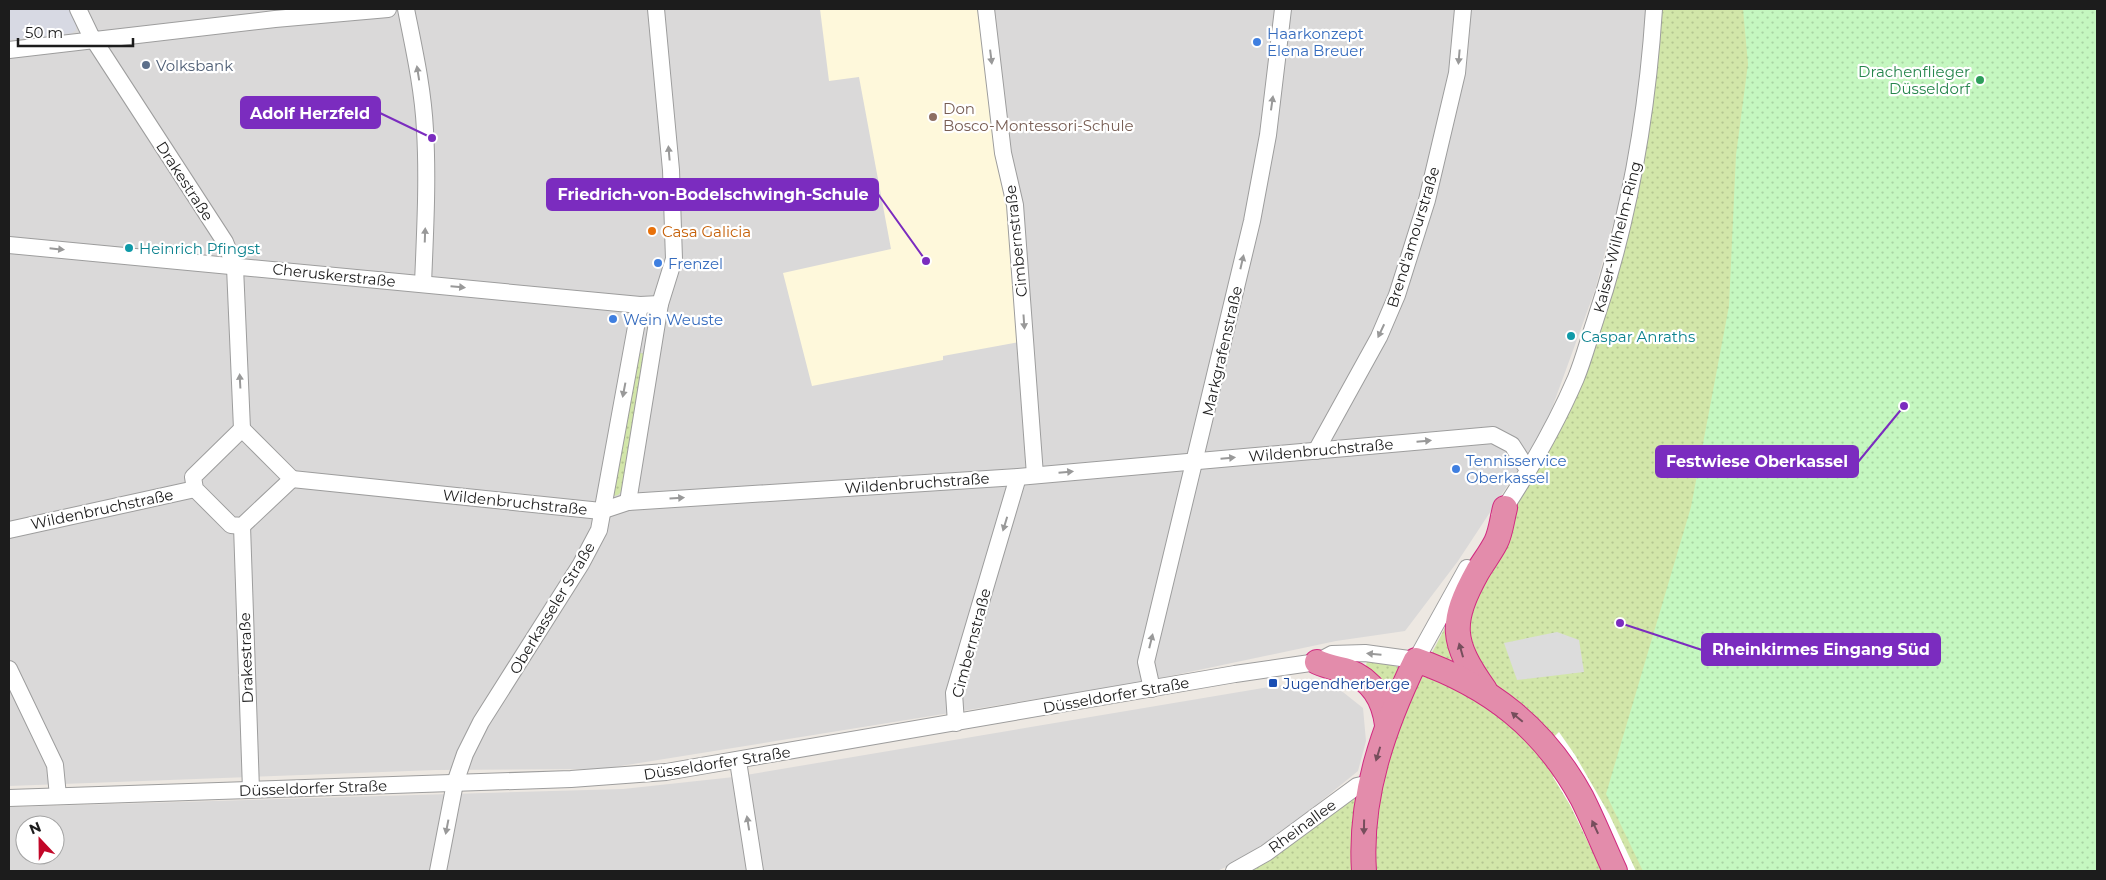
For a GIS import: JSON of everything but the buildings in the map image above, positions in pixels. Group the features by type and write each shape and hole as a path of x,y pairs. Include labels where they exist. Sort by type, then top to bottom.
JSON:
{"highway":[{"path":"1486,692 1462,656 1457,633 1458,616 1463,599 1497,540 1505,508"},
{"path":"1364,871 1365,818 1370,783 1387,725 1416,660 1443,670 1486,692 1520,718 1546,744 1582,798 1615,871"},
{"path":"1317,662 1348,672 1371,685 1383,705 1387,725"}],"street":[{"name":"Drakestraße","path":"78,9 87,30 225,242 235,267 242,429"},
{"path":"9,50 95,41 272,14 388,9"},
{"path":"406,9 419,74 425,129 424,284"},
{"path":"628,502 660,304 674,259 671,170 656,9"},
{"name":"Cimbernstraße","path":"956,723 954,693 1027,476 1015,205 1003,153 986,9"},
{"name":"Markgrafenstraße","path":"1152,689 1146,662 1196,461 1252,221 1268,135 1283,9"},
{"name":"Brend'amourstraße","path":"1316,450 1378,337 1398,295 1427,200 1457,73 1463,9"},
{"name":"Kaiser-Wilhelm-Ring","path":"1416,660 1468,566 1550,432 1577,377 1605,294 1621,235 1639,148 1650,77 1654,9"},
{"name":"Cheruskerstraße","path":"9,245 640,305 660,304"},
{"name":"Oberkasseler Straße","path":"438,871 455,783 465,754 482,722 582,564 599,530 640,305"},
{"path":"242,429 292,479 242,526 231,525 195,489 192,477 242,429"},
{"name":"Wildenbruchstraße","path":"292,479 601,511 628,502 1027,476 1493,435 1512,445 1528,470"},
{"name":"Wildenbruchstraße","path":"9,530 195,489"},
{"name":"Drakestraße","path":"242,526 251,790"},
{"name":"Düsseldorfer Straße","path":"9,798 455,783 624,776 666,772 1317,662 1332,654 1365,653 1416,660"},
{"path":"9,669 55,765 58,796"},
{"path":"738,761 755,871"},
{"name":"Rheinallee","path":"1234,871 1266,853 1357,786 1370,783"}],"shaded area":[{"path":"9,9 1654,9 1639,148 1611,230 1595,290 1544,430 1458,561 1405,631 1336,641 1142,682 602,769 436,770 9,786"},
{"path":"9,9 70,9 76,23 76,30 72,33 9,40"},
{"path":"820,9 986,9 1025,341 943,356 943,360 812,386 783,273 891,249 859,77 829,81"},
{"path":"1557,632 1579,640 1584,672 1517,680 1504,643"},
{"path":"1305,681 1329,681 1363,708 1366,741 1358,771 1294,823 1235,863 1217,871 9,871 9,807 623,789 734,777"}],"green space":[{"path":"1655,9 2097,9 2097,871 1252,871 1381,777 1394,726 1474,572 1609,300"},
{"path":"1743,9 2097,9 2097,871 1643,871 1606,794 1691,507 1729,306 1736,155 1748,64"},
{"path":"636,352 645,354 622,491 614,496 610,493"},
{"path":"1367,662 1388,664 1401,668 1391,695 1364,672"}],"pier":[{"path":"1559,732 1575,755 1609,814 1636,871 1602,871 1570,805 1553,777 1556,774 1538,752"}],"place":[{"name":"Haarkonzept Elena Breuer","path":"1257,42"},
{"name":"Volksbank","path":"146,65"},
{"name":"Drachenflieger Düsseldorf","path":"1980,80"},
{"name":"Don Bosco-Montessori-Schule","path":"933,117"},
{"name":"Adolf Herzfeld","path":"432,138"},
{"name":"Casa Galicia","path":"652,231"},
{"name":"Heinrich Pfingst","path":"129,248"},
{"name":"Friedrich-von-Bodelschwingh-Schule","path":"926,261"},
{"name":"Frenzel","path":"658,263"},
{"name":"Wein Weuste","path":"613,319"},
{"name":"Caspar Anraths","path":"1571,336"},
{"name":"Festwiese Oberkassel","path":"1904,406"},
{"name":"Tennisservice Oberkassel","path":"1456,469"},
{"name":"Rheinkirmes Eingang Süd","path":"1620,623"},
{"name":"Jugendherberge","path":"1273,683"}]}
